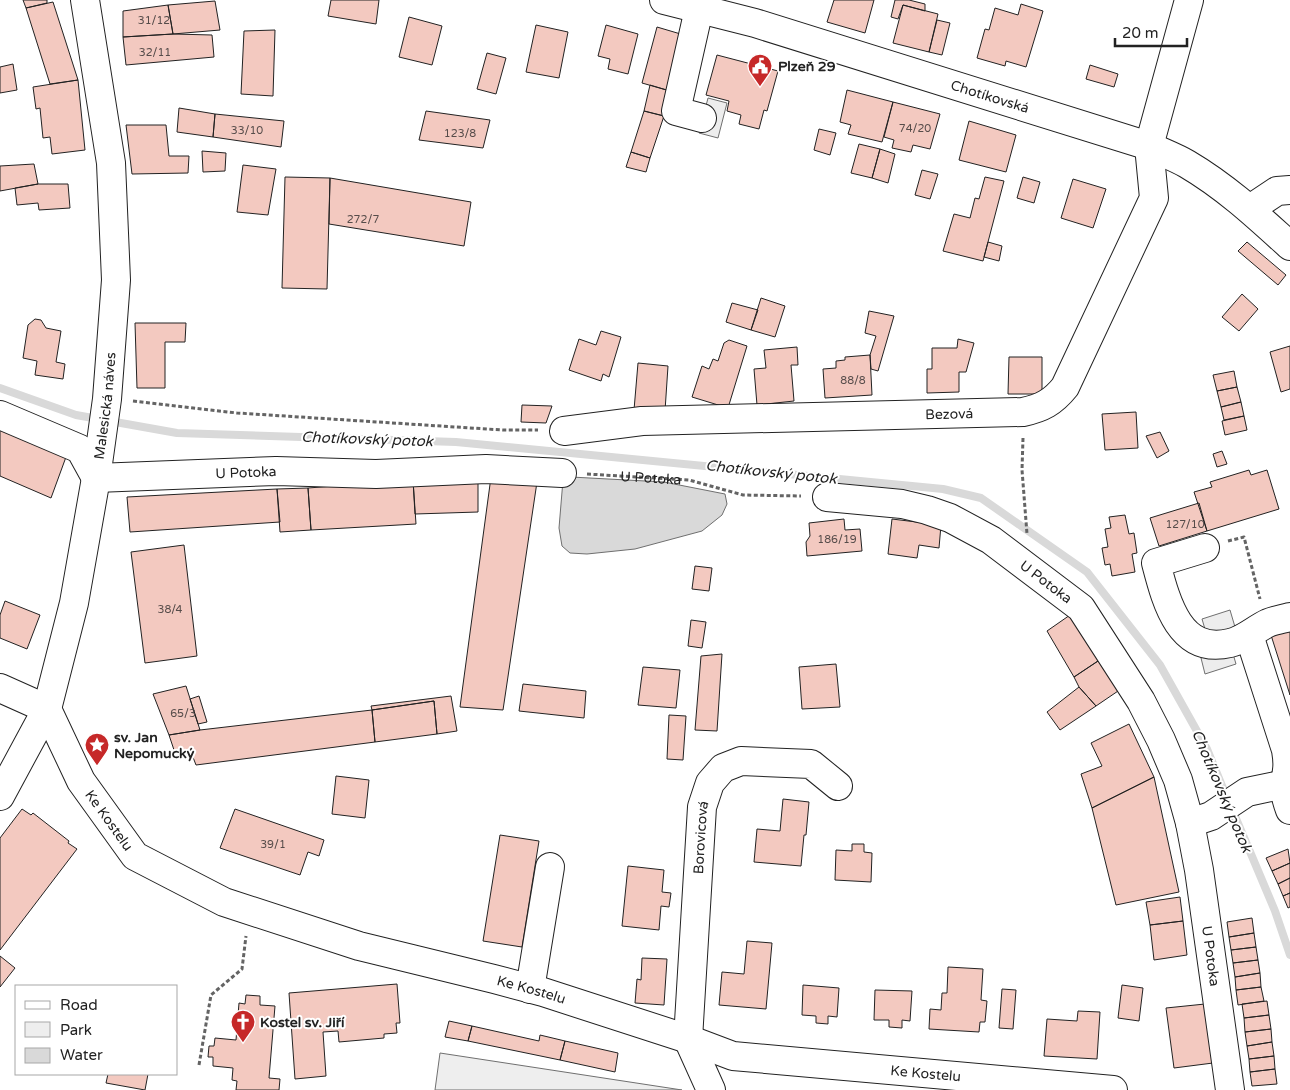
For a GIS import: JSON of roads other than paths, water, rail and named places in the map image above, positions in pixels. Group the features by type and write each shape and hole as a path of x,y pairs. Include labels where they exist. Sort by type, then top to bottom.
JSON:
{"street":[{"name":"Malesická náves","path":"0,796 47,709 74,602 96,478 107,402 116,280 111,163 85,0"},
{"name":"Chotíkovská","path":"664,0 755,23 1149,146 1186,163 1219,184 1250,209 1290,246"},
{"path":"1149,146 1189,0"},
{"path":"700,9 676,111 702,118"},
{"name":"Bezová","path":"564,431 642,421 1023,412 1038,409 1049,404 1058,397 1065,387 1154,198 1149,146"},
{"path":"1250,209 1277,191 1290,190"},
{"path":"0,414 80,449 96,478"},
{"name":"U Potoka","path":"96,478 276,471 376,474 486,469 562,473"},
{"name":"U Potoka","path":"827,496 902,504 950,518 991,540 1081,608 1141,701 1161,740 1178,780 1200,819 1211,950 1230,1090"},
{"path":"1200,819 1247,792 1288,793 1286,750 1269,625 1231,643 1205,644 1184,631 1167,602 1156,563 1205,548"},
{"path":"0,688 47,709"},
{"name":"Ke Kostelu","path":"47,709 81,781 135,856 224,902 359,946 530,988 688,1039 732,1056 1112,1090"},
{"name":"Borovicová","path":"688,1039 702,807 710,783 723,768 741,761 811,764 838,786"},
{"path":"530,988 550,867"},
{"path":"688,1039 711,1090"}],"water":[{"path":"571,477 664,482 725,494 727,504 722,515 702,531 635,549 587,554 570,553 562,546 559,528 563,480"}],"waterway":[{"name":"Chotíkovský potok","path":"0,388 76,415 177,433 456,442 943,489 981,498 1087,572 1160,665 1207,749 1227,798"},
{"name":"Chotíkovský potok","path":"1232,809 1275,911 1290,955"}],"place":[{"name":"Plzeň 29","path":"760,87"},
{"name":"sv. Jan Nepomucký","path":"97,766"},
{"name":"Kostel sv. Jiří","path":"243,1043"}]}
